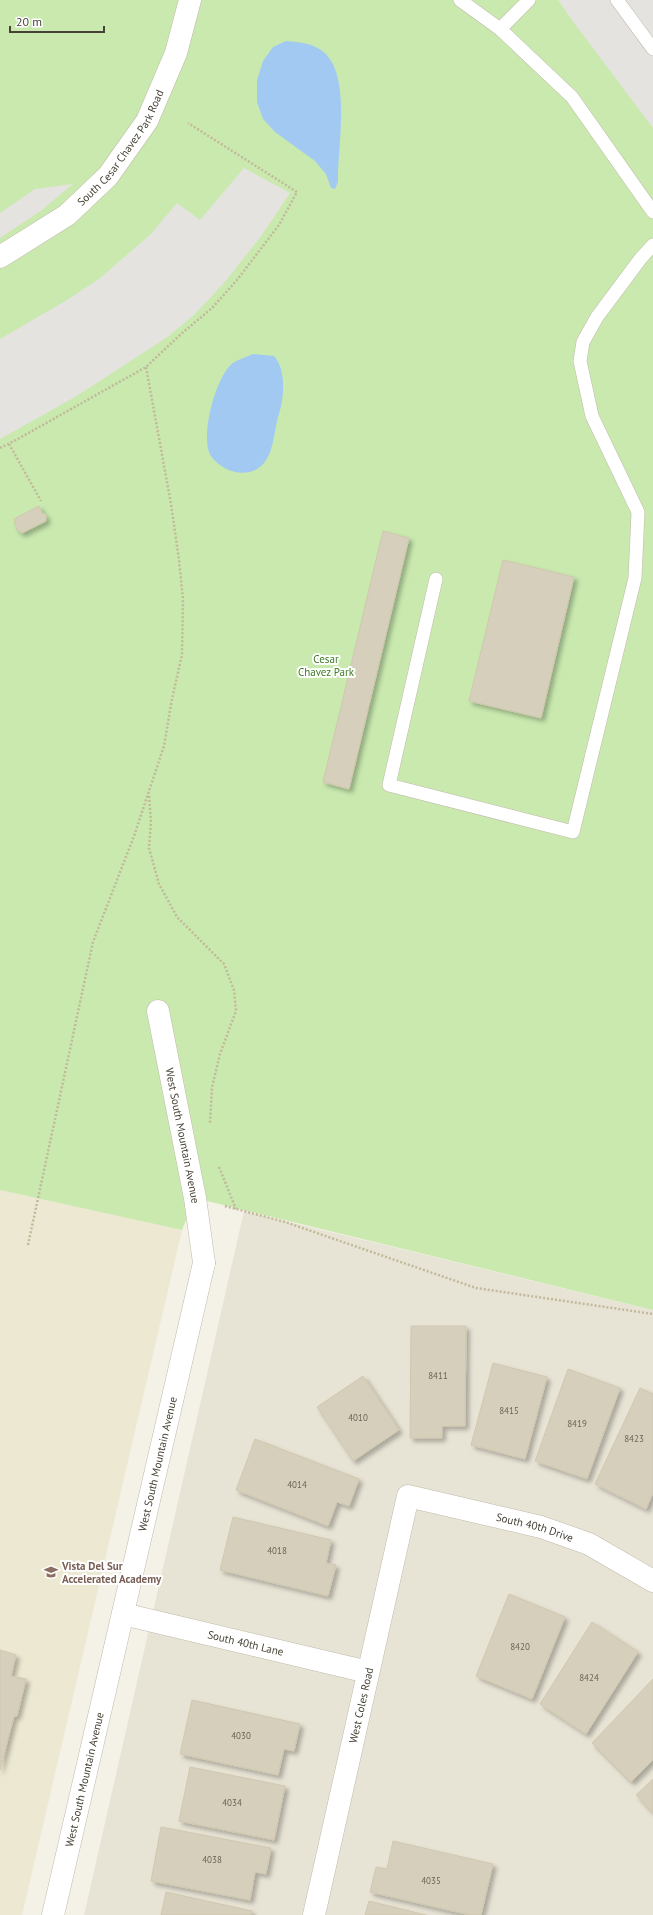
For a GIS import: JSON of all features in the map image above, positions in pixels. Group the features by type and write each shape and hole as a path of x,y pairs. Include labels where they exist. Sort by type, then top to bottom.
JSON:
{"street":[{"name":"South Cesar Chavez Park Road","path":"0,257 67,215 108,176 147,122 176,53 190,0"},
{"name":"West South Mountain Avenue","path":"53,1915 204,1263 195,1198 158,1011"},
{"name":"South 40th Drive","path":"408,1496 548,1530 589,1544 653,1580"},
{"name":"West Coles Road","path":"314,1915 408,1496"},
{"name":"South 40th Lane","path":"123,1614 368,1672"}],"lane":[{"path":"460,0 500,29 572,97 653,212"},
{"path":"500,29 530,0"},
{"path":"617,0 653,49"},
{"path":"436,579 389,785 573,832 635,578 638,512 592,416 580,362 583,342 597,317 641,258 653,245"}],"path":[{"path":"0,448 146,367 181,334 212,308 238,280 279,225 297,192 188,123"},
{"path":"28,1245 93,942 148,795 164,746 172,699 182,655 183,599 171,504 146,367"},
{"path":"8,444 41,501"},
{"path":"148,795 151,822 149,848 160,884 177,917 224,964 234,990 236,1011 220,1054 212,1087 210,1126"},
{"path":"216,1161 236,1209"},
{"path":"195,1198 285,1222 476,1288 653,1314"}],"shaded area":[{"path":"558,0 653,0 653,128 572,20"},
{"path":"244,168 290,193 262,235 224,283 194,315 166,338 75,397 0,439 0,339 67,300 99,279 151,234 177,203 200,220"},
{"path":"73,184 42,210 0,238 0,213 35,189"},
{"name":"Vista Del Sur Accelerated Academy","path":"0,1190 182,1230 22,1915 0,1915"},
{"path":"244,1211 653,1310 653,1915 84,1915"}],"green space":[{"name":"Cesar Chavez Park","path":"0,0 653,0 653,1310 195,1198 182,1230 0,1190"}],"water":[{"path":"286,41 309,44 321,50 331,61 337,75 340,92 341,131 338,182 335,189 331,188 326,174 315,161 275,132 263,119 257,102 257,80 263,61 273,47"},
{"path":"253,354 274,356 281,369 283,377 283,394 270,453 264,463 258,468 244,473 222,467 211,456 207,436 208,422 215,393 227,370 233,363"}],"building":[{"path":"39,506 42,513 46,515 46,521 22,533 17,530 14,519"},
{"path":"383,531 409,538 349,789 323,782"},
{"path":"503,560 574,577 541,718 469,701"},
{"path":"411,1326 466,1326 465,1426 442,1426 442,1438 410,1438"},
{"path":"493,1363 547,1377 525,1459 471,1445"},
{"path":"568,1369 620,1388 587,1479 535,1461"},
{"path":"363,1376 399,1430 353,1461 317,1407"},
{"path":"640,1388 653,1394 653,1493 646,1509 595,1484"},
{"path":"255,1439 359,1479 349,1506 337,1502 328,1526 236,1490"},
{"path":"233,1517 331,1540 326,1563 336,1565 328,1596 220,1570"},
{"path":"509,1594 565,1617 532,1699 476,1676"},
{"path":"592,1622 638,1652 586,1734 540,1704"},
{"path":"0,1650 16,1655 11,1676 26,1679 17,1716 14,1716 0,1770"},
{"path":"653,1679 653,1760 631,1782 592,1743"},
{"path":"192,1700 300,1724 294,1751 284,1749 278,1775 180,1754"},
{"path":"190,1767 285,1786 274,1840 179,1821"},
{"path":"653,1779 653,1813 636,1795"},
{"path":"161,1827 271,1848 266,1874 255,1872 250,1900 151,1881"},
{"path":"393,1841 493,1864 481,1915 470,1915 370,1892 376,1867 387,1869"},
{"path":"166,1892 252,1911 251,1915 161,1915"},
{"path":"369,1901 426,1915 365,1915"}],"place":[{"name":"Vista Del Sur Accelerated Academy","path":"51,1572"}]}
